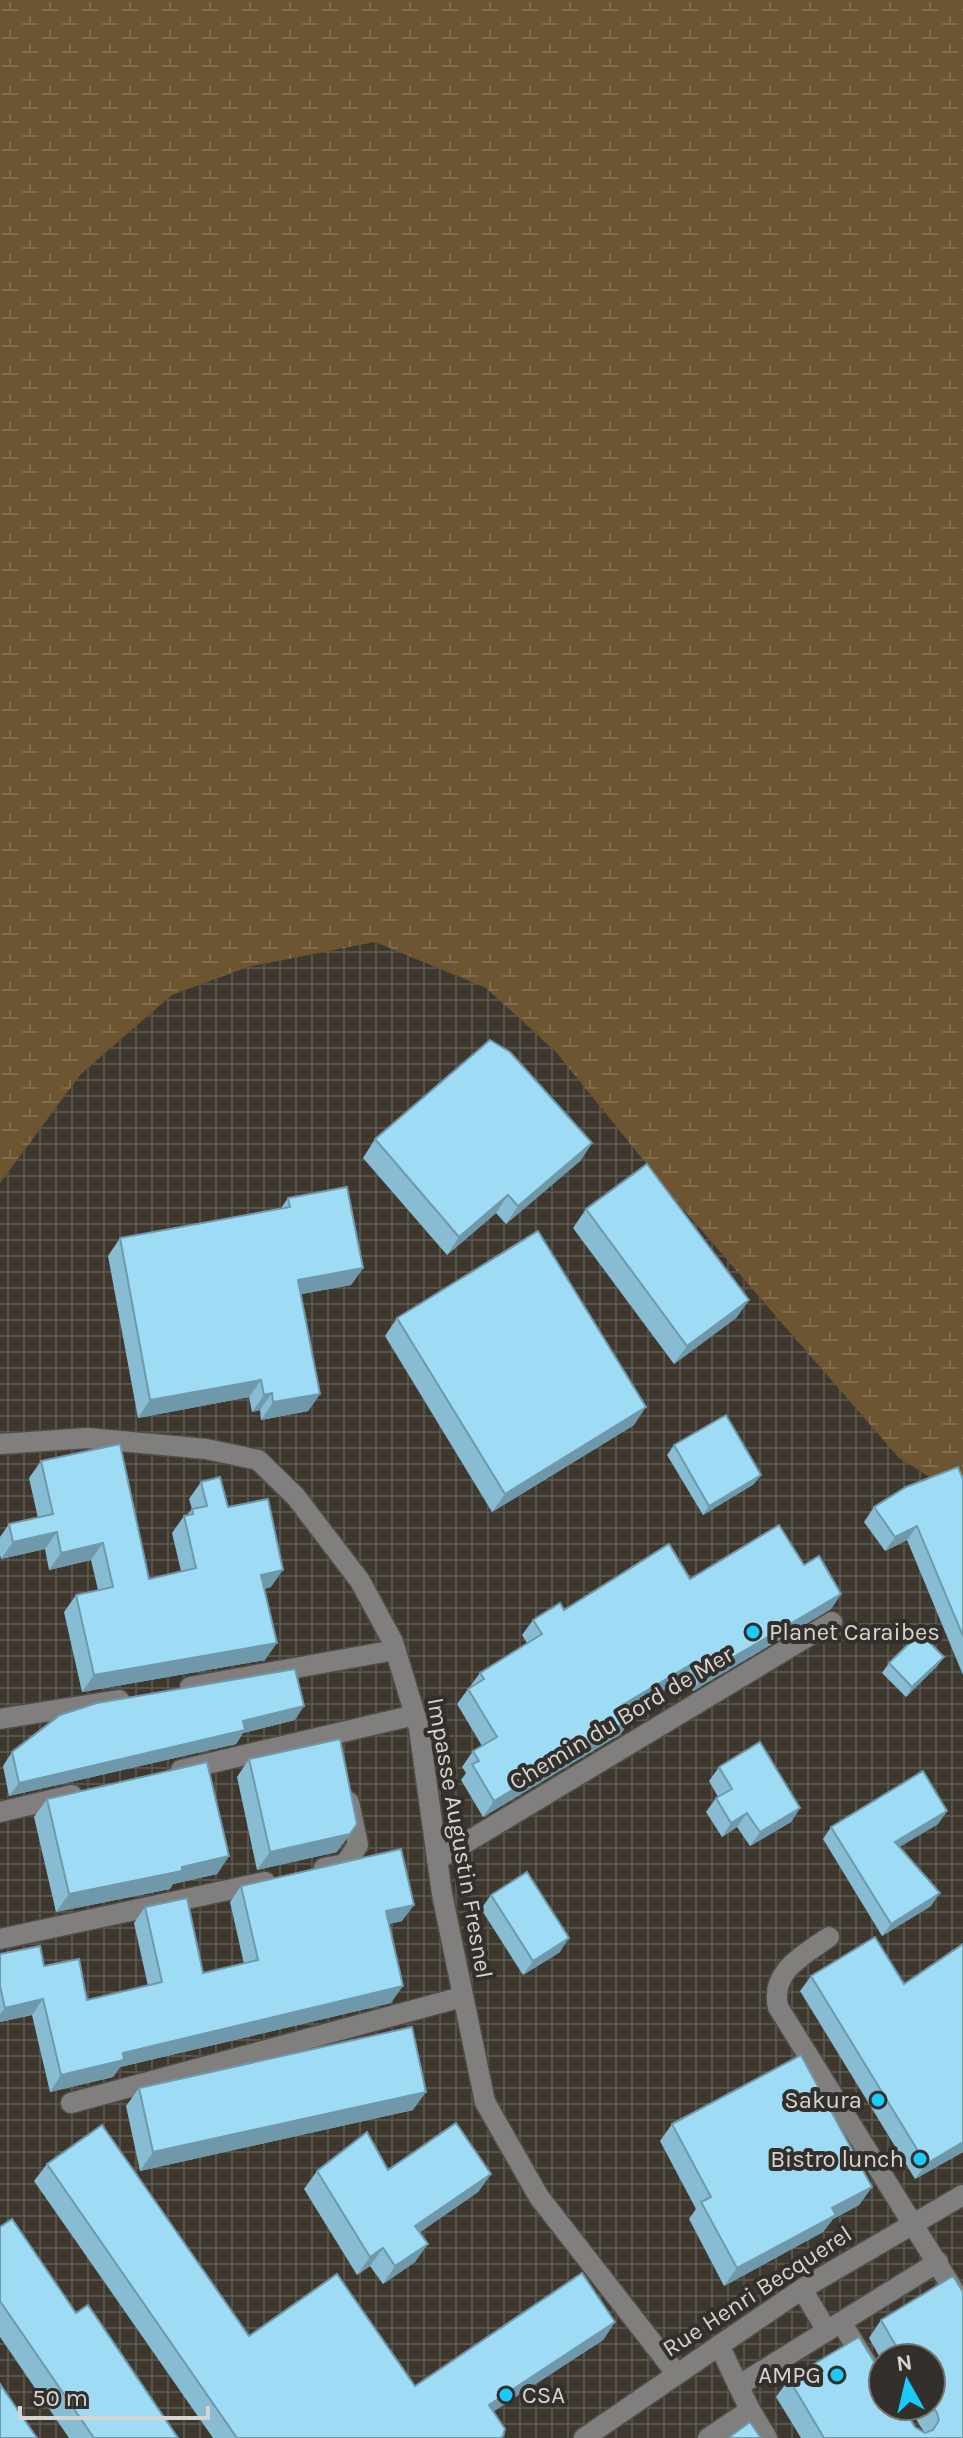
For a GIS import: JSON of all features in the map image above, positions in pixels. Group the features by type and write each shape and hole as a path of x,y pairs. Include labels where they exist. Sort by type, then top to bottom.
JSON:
{"street":[{"name":"Impasse Augustin Fresnel","path":"0,1444 88,1438 206,1449 258,1460 296,1497 360,1581 395,1650 415,1715 437,1860 485,2102 539,2197 676,2373"},
{"name":"Chemin du Bord de Mer","path":"437,1860 832,1622"},
{"path":"176,1690 395,1650"},
{"path":"0,1719 145,1695"},
{"path":"168,1773 337,1740 415,1715"},
{"path":"0,1939 345,1864 358,1845 344,1775"},
{"path":"0,1812 92,1791"},
{"path":"829,1937 789,1965 775,1995 778,2007 915,2223 963,2305"},
{"path":"71,2103 462,1997"},
{"name":"Rue Henri Becquerel","path":"584,2438 606,2432 676,2373 802,2289 963,2196"},
{"path":"738,2386 938,2262"},
{"path":"802,2289 867,2369"},
{"path":"719,2345 767,2438"},
{"path":"708,2438 750,2410"}],"shaded area":[{"path":"375,942 486,988 556,1052 682,1208 899,1458 963,1498 963,2438 0,2438 0,1183 81,1074 172,995 248,967"}],"green space":[{"path":"0,0 963,0 963,1498 899,1458 682,1208 556,1052 486,988 375,942 248,967 172,995 81,1074 0,1183"}],"building":[{"path":"490,1040 510,1052 592,1143 518,1206 508,1195 459,1237 375,1139"},
{"path":"647,1164 749,1300 687,1346 586,1209"},
{"path":"347,1187 363,1268 298,1280 320,1394 273,1402 272,1393 264,1395 261,1380 150,1400 120,1238 290,1207 288,1198"},
{"path":"538,1231 646,1407 505,1494 397,1318"},
{"path":"726,1415 761,1475 709,1506 674,1445"},
{"path":"120,1444 149,1579 196,1568 184,1516 193,1514 192,1509 207,1506 201,1482 220,1477 228,1507 268,1499 283,1570 261,1575 277,1643 94,1675 76,1595 113,1587 103,1543 61,1553 57,1532 13,1542 9,1524 53,1514 41,1461"},
{"path":"958,1467 963,1479 963,1636 917,1526 895,1537 874,1507 906,1487"},
{"path":"779,1525 804,1565 819,1556 841,1594 703,1675 695,1662 624,1704 632,1718 494,1801 472,1764 479,1761 473,1751 497,1737 468,1689 484,1679 480,1673 542,1634 533,1620 560,1603 564,1610 669,1544 690,1579"},
{"path":"920,1633 944,1657 912,1687 889,1663"},
{"path":"295,1669 304,1706 243,1721 245,1730 19,1783 12,1752 60,1715 97,1703"},
{"path":"340,1739 357,1824 350,1834 270,1852 249,1759"},
{"path":"760,1742 800,1808 760,1832 747,1813 731,1823 716,1798 732,1789 719,1767"},
{"path":"207,1762 229,1856 182,1867 182,1871 69,1894 47,1799"},
{"path":"923,1771 947,1811 895,1842 940,1893 891,1924 831,1827"},
{"path":"401,1849 414,1905 386,1911 403,1986 123,2053 124,2060 61,2075 43,1999 5,2008 0,1986 0,1954 40,1946 44,1966 79,1959 87,2000 162,1982 145,1907 187,1898 203,1973 258,1960 241,1886"},
{"path":"527,1872 569,1938 533,1961 491,1895"},
{"path":"875,1937 904,1984 963,1944 963,2142 926,2164 811,1976"},
{"path":"412,2027 426,2092 153,2152 139,2088"},
{"path":"801,2055 872,2187 832,2208 836,2215 737,2268 701,2202 711,2197 672,2124"},
{"path":"456,2123 491,2174 415,2226 428,2244 395,2266 383,2248 370,2257 317,2171 367,2132 388,2170"},
{"path":"102,2125 249,2336 337,2274 415,2386 582,2273 615,2322 489,2405 505,2429 500,2438 237,2438 47,2164"},
{"path":"12,2219 76,2313 88,2305 178,2438 94,2438 0,2301 0,2227"},
{"path":"953,2276 963,2292 963,2438 824,2438 789,2379 859,2337 867,2350 867,2422 912,2422 925,2433 933,2430 938,2422 947,2422 947,2342 894,2342 881,2320"},
{"path":"0,2384 37,2438 0,2438"},
{"path":"750,2422 761,2438 728,2438"}],"place":[{"name":"Planet Caraibes","path":"753,1632"},
{"name":"Sakura","path":"878,2100"},
{"name":"Bistro lunch","path":"920,2159"},
{"name":"AMPG","path":"837,2375"},
{"name":"CSA","path":"506,2395"}]}
